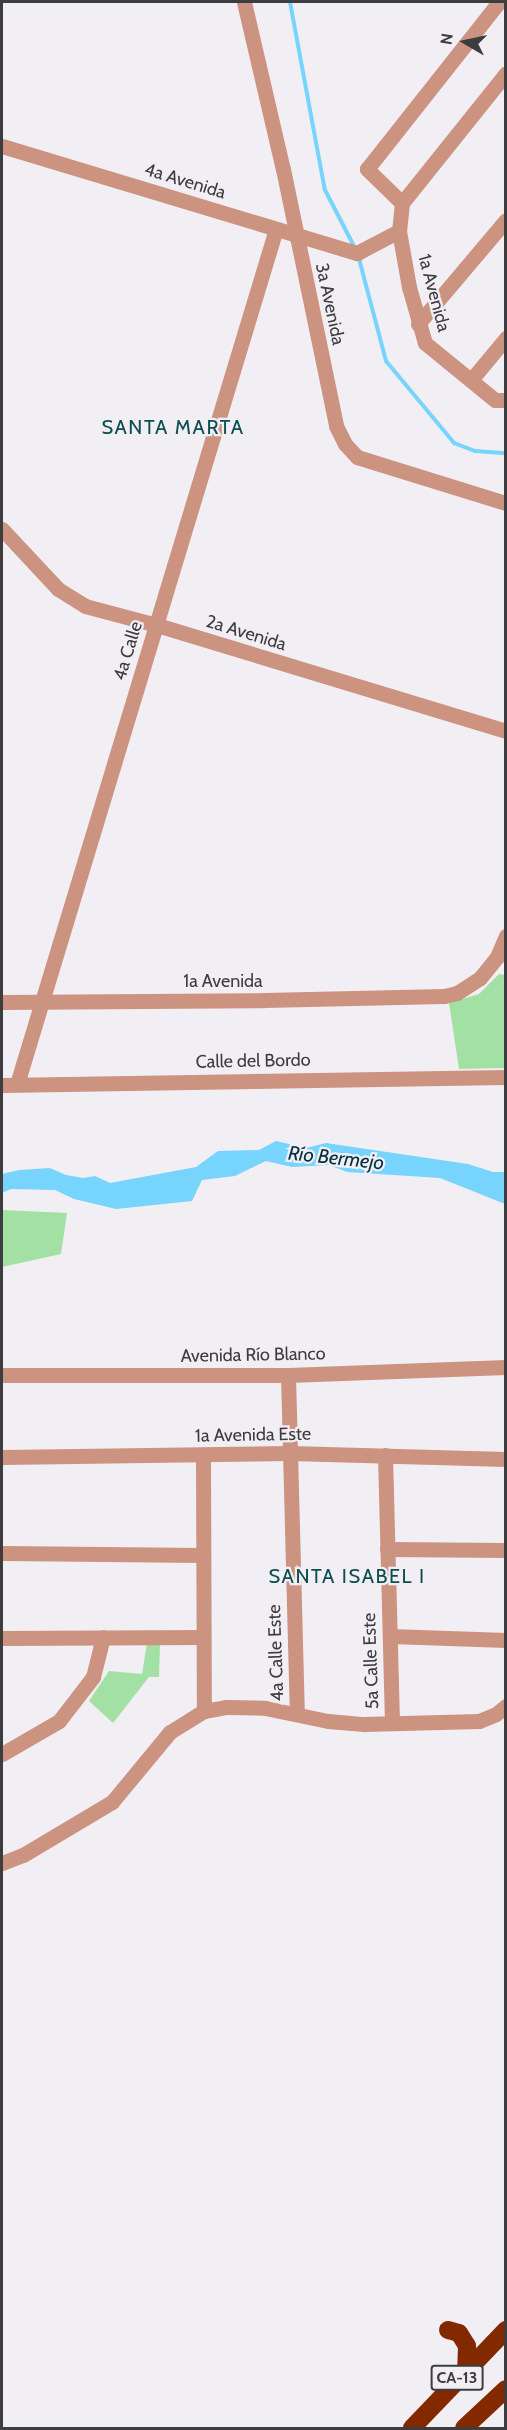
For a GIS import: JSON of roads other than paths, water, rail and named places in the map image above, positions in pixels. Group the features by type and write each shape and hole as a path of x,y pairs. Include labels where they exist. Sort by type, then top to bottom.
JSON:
{"highway":[{"path":"448,2330 459,2333 467,2346 466,2369"},
{"name":"CA-13","path":"412,2428 466,2369 506,2330"},
{"name":"CA-13","path":"464,2428 506,2389"}],"street":[{"name":"3a Avenida","path":"244,2 283,168 336,426 345,444 357,457 506,503"},
{"path":"499,2 367,169 402,203 506,73"},
{"name":"4a Avenida","path":"2,146 357,254 399,231"},
{"name":"1a Avenida","path":"402,203 399,231 418,324 425,343 495,400 506,400"},
{"path":"418,324 506,220"},
{"name":"4a Calle","path":"9,1085 44,1001 276,229"},
{"path":"471,380 506,338"},
{"name":"2a Avenida","path":"2,529 71,600 506,731"},
{"name":"1a Avenida","path":"2,1002 444,996 457,993 480,978 497,957 506,936"},
{"name":"Calle del Bordo","path":"9,1085 506,1077"},
{"name":"Avenida Río Blanco","path":"2,1375 288,1375 506,1367"},
{"name":"4a Calle Este","path":"288,1375 297,1713"},
{"name":"1a Avenida Este","path":"2,1457 290,1453 506,1459"},
{"name":"5a Calle Este","path":"385,1455 392,1722"},
{"path":"203,1456 204,1711"},
{"path":"387,1549 506,1550"},
{"path":"2,1553 203,1555"},
{"path":"390,1636 506,1640"},
{"path":"2,1754 59,1721 93,1677 103,1637"},
{"path":"2,1638 203,1637"},
{"path":"2,1863 23,1855 112,1802 170,1732 204,1711 226,1707 265,1708 364,1724 479,1721 496,1714 506,1706"}],"water":[{"name":"Río Bermejo","path":"276,1141 306,1148 326,1143 468,1164 493,1172 505,1172 505,1204 440,1178 347,1172 329,1165 292,1167 266,1161 235,1176 202,1180 192,1201 116,1209 74,1199 55,1190 11,1189 2,1193 2,1174 19,1170 50,1168 66,1175 83,1178 95,1176 110,1183 196,1167 218,1151 259,1150"}],"waterway":[{"path":"290,2 325,190 355,248"},
{"path":"358,255 386,361 454,443 475,451 506,453"}],"district":[{"name":"SANTA MARTA","path":"173,427"},
{"name":"SANTA ISABEL I","path":"347,1576"}]}
